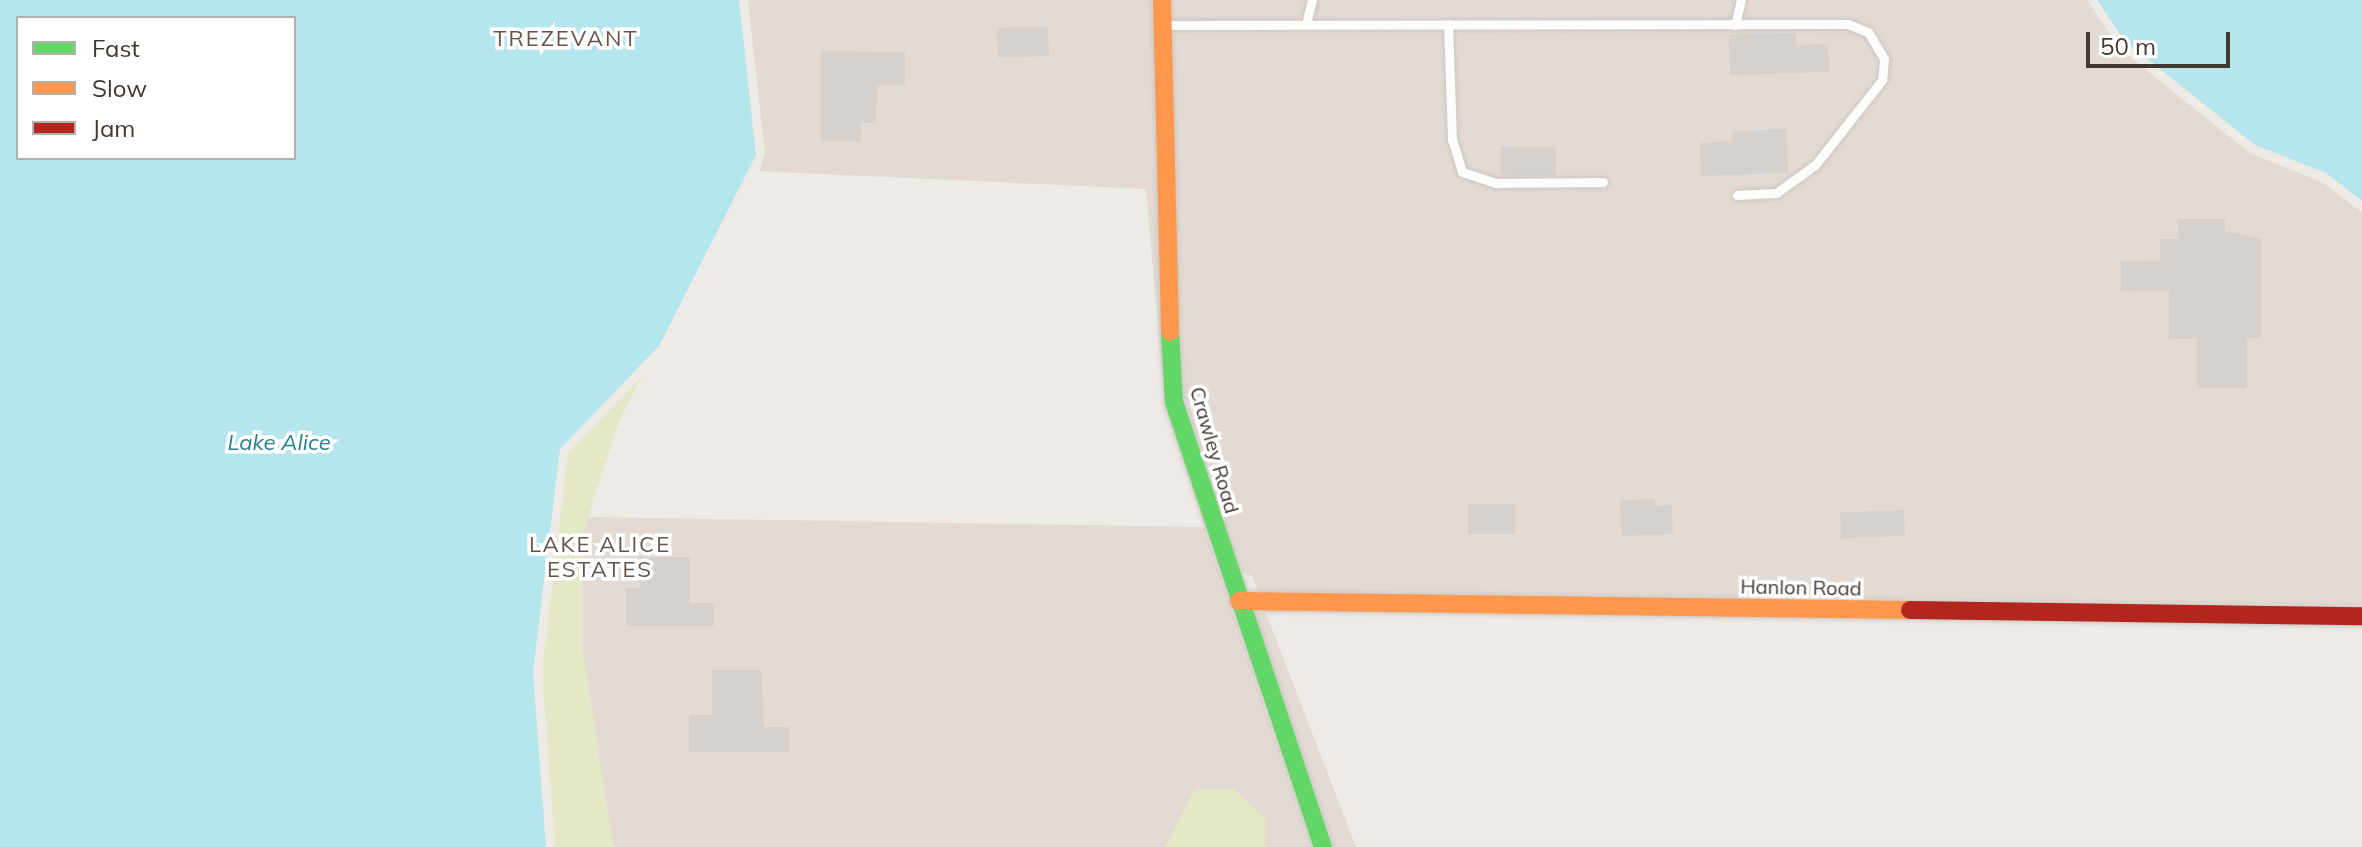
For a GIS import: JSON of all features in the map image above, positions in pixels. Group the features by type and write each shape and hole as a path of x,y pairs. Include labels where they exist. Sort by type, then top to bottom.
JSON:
{"street":[{"name":"Crawley Road","path":"1162,0 1163,230 1174,402 1323,847"},
{"name":"Hanlon Road","path":"1239,601 2362,616"}],"lane":[{"path":"1306,24 1312,0"},
{"path":"1735,25 1741,0"},
{"path":"1448,24 1452,139 1462,172 1496,183 1603,182"},
{"path":"1162,25 1848,24 1868,32 1884,59 1882,80 1798,182 1776,193 1737,195"}],"shaded area":[{"path":"748,0 1152,0 1164,396 1146,189 759,171 765,154"},
{"path":"1172,0 2087,0 2119,48 2250,153 2322,182 2362,212 2362,605 1258,591 1252,576 1240,572 1184,400 1173,230"},
{"path":"588,517 1204,527 1312,847 1265,847 1265,818 1195,789 1166,847 613,847 583,652 582,536"},
{"path":"1253,613 1266,613 1356,847 1334,847"}],"green space":[{"path":"643,375 620,419 582,536 583,652 613,847 555,847 542,672 568,453"},
{"path":"1195,789 1234,789 1265,818 1265,847 1166,847"}],"water":[{"name":"Lake Alice","path":"0,0 739,0 756,155 659,346 560,449 533,672 546,847 0,847"},
{"path":"2097,0 2362,0 2362,201 2326,173 2255,145 2124,40"}],"building":[{"path":"1048,26 1049,56 998,58 997,28"},
{"path":"1796,33 1796,45 1828,44 1829,72 1730,75 1729,35"},
{"path":"821,51 905,52 905,86 877,85 876,123 861,123 861,142 821,141"},
{"path":"1786,129 1788,173 1701,176 1700,143 1732,141 1732,131"},
{"path":"1501,146 1556,147 1555,176 1500,175"},
{"path":"2178,219 2225,219 2225,231 2261,239 2261,338 2247,338 2247,388 2197,388 2197,339 2169,339 2169,290 2121,291 2121,262 2160,261 2160,239 2178,239"},
{"path":"1655,499 1655,506 1672,505 1673,534 1622,536 1620,500"},
{"path":"1468,504 1515,504 1515,534 1468,534"},
{"path":"1904,510 1905,536 1841,538 1840,512"},
{"path":"640,557 690,557 690,603 714,603 714,626 626,626 626,588 640,588"},
{"path":"712,670 761,670 764,727 789,727 789,752 689,752 689,715 712,715"}],"traffic: fast":[{"path":"1170,332 1174,402 1323,847"}],"traffic: slow":[{"path":"1162,0 1170,332"},
{"path":"1239,601 1910,610"}],"traffic: jam":[{"path":"1910,610 2362,616"}],"district":[{"name":"TREZEVANT","path":"566,39"},
{"name":"LAKE ALICE ESTATES","path":"600,556"}]}
